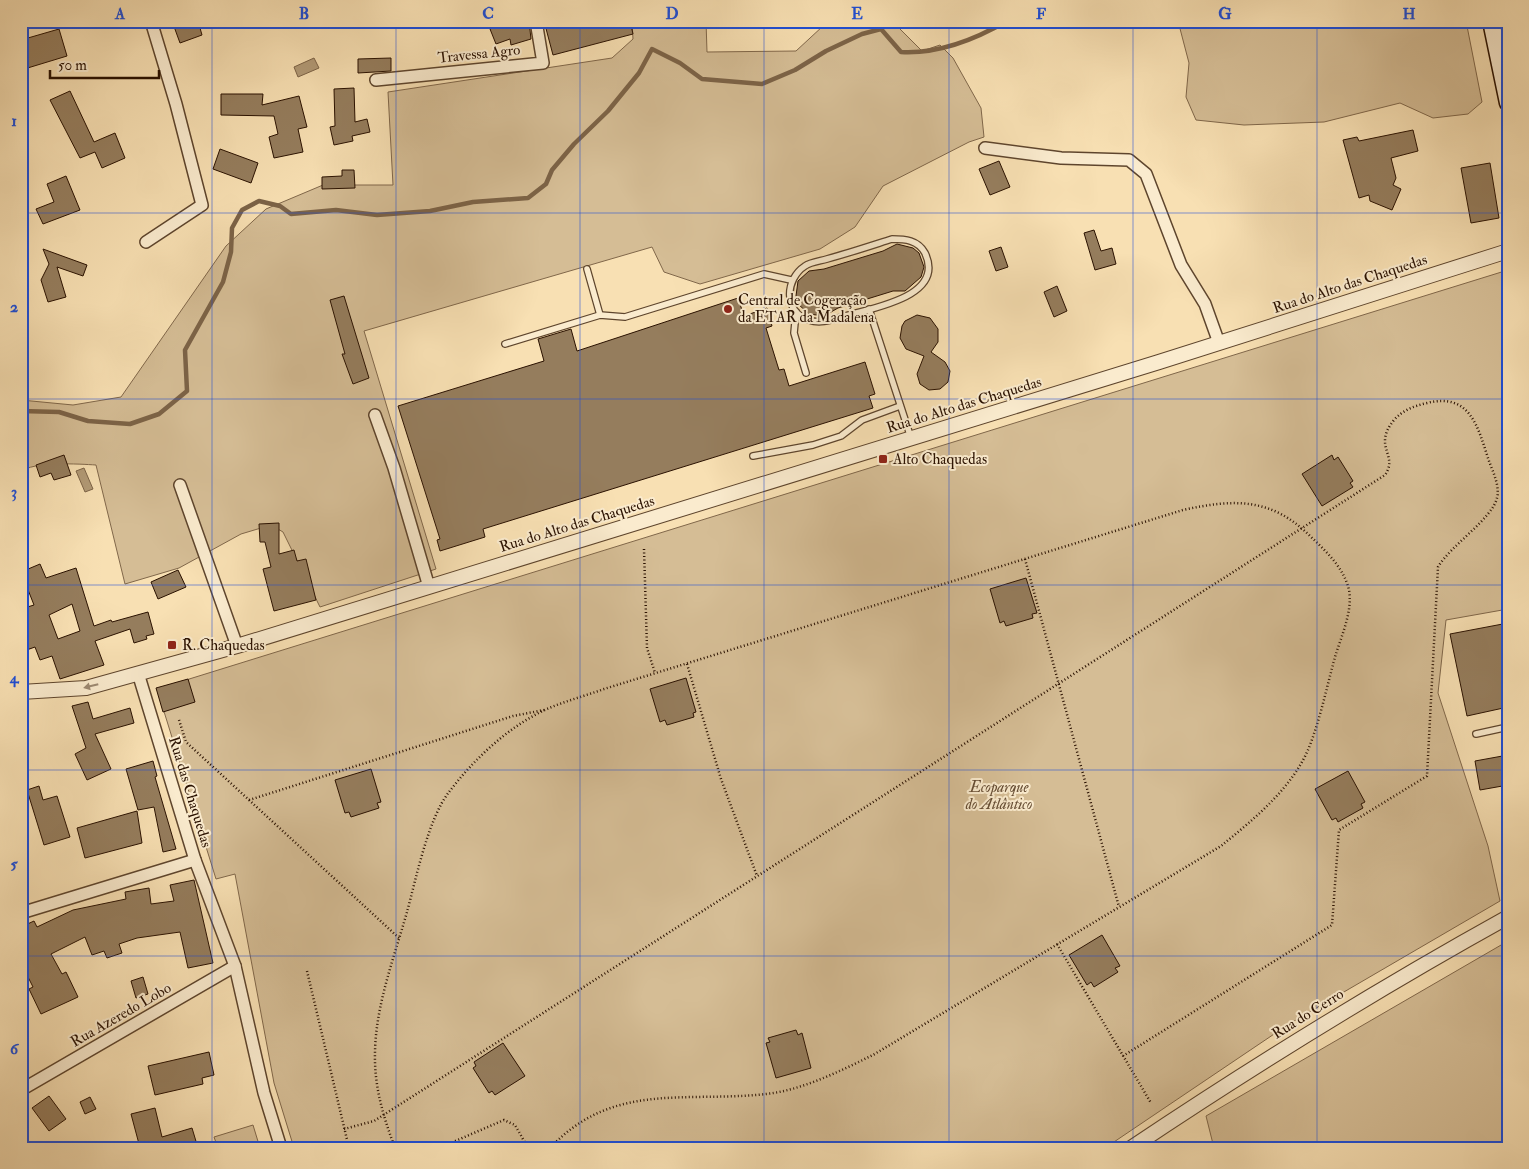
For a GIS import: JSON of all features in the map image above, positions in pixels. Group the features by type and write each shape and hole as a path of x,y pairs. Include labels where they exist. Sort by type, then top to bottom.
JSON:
{"main road":[{"path":"1490,21 1508,103"}],"street":[{"path":"146,242 202,205 176,104 151,21"},
{"name":"Travessa Agro","path":"376,80 543,63 536,21"},
{"path":"985,148 1061,158 1128,160 1146,174 1181,266 1205,304 1219,343"},
{"name":"Rua do Alto das Chaquedas","path":"21,692 86,688 236,646 1219,343 1508,251"},
{"path":"375,415 394,468 429,587"},
{"path":"180,485 236,646"},
{"name":"Rua das Chaquedas","path":"21,913 195,860 138,673"},
{"path":"195,860 235,966 264,1093 281,1148"},
{"name":"Rua do Cerro","path":"1131,1148 1236,1078 1386,985 1508,917"},
{"name":"Rua Azeredo Lobo","path":"21,1090 235,966"}],"lane":[{"path":"796,312 808,320 823,322 908,296 920,289 928,276 929,261 922,247 908,239 892,240 805,266 791,280 789,297 796,312 794,333 806,373"},
{"path":"588,269 600,315"},
{"path":"506,344 600,315 624,317 764,274 791,280"},
{"path":"869,309 911,438"},
{"path":"753,456 813,445 841,436 862,420 900,406"},
{"path":"1476,734 1508,727"}],"path":[{"path":"344,1129 374,1120 383,1115 1385,475 1390,468 1390,461 1384,447 1384,433 1395,418 1410,407 1436,401 1450,401 1461,406 1470,414 1478,428 1498,485 1497,498 1491,510 1444,557 1438,567 1427,776 1339,830 1332,925 1123,1056"},
{"path":"249,800 513,716 546,709 1183,510 1219,502 1253,504 1278,512 1303,529 1328,553 1342,572 1349,592 1347,614 1310,745 1297,770 1274,798 1250,822 1221,846 873,1054 837,1072 804,1085 767,1094 637,1099 586,1119 562,1135 550,1148"},
{"path":"644,549 647,648 655,674"},
{"path":"1025,559 1119,907"},
{"path":"687,664 721,779 757,876"},
{"path":"395,1148 383,1115 377,1086 375,1053 378,1016 425,846 448,793 476,762 511,731 546,709"},
{"path":"179,720 186,742 399,938"},
{"path":"1057,944 1152,1103"},
{"path":"307,971 348,1148"},
{"path":"439,1148 504,1120 515,1125 528,1148"}],"green space":[{"path":"632,21 706,21 707,52 796,51 823,26 823,21 892,21 922,51 940,45 953,58 981,108 984,137 969,142 883,186 855,227 820,249 700,284 664,272 652,247 364,331 436,569 320,607 283,532 271,525 241,534 179,568 125,584 96,465 45,465 27,468 21,472 21,400 73,405 121,397 226,246 266,209 323,185 393,185 388,92 612,58 633,39"},
{"path":"1178,21 1466,21 1482,102 1468,114 1433,118 1400,103 1324,122 1244,125 1196,120 1186,97 1189,63"},
{"name":"Ecoparque do Atlântico","path":"1508,270 1508,609 1446,620 1438,693 1488,846 1500,901 1289,1024 1105,1148 294,1148 274,1083 235,874 216,879 157,689"},
{"path":"1508,941 1508,1148 1214,1148 1206,1116"},
{"path":"253,1125 260,1148 218,1148 214,1137"}],"shaded area":[{"path":"314,58 319,68 298,77 294,67"},
{"path":"84,468 93,489 85,492 76,471"}],"building":[{"path":"172,21 198,21 202,35 180,43"},
{"path":"504,21 529,21 531,39 511,45 510,39 496,44 490,29 505,24"},
{"path":"544,21 630,21 633,34 553,55"},
{"path":"59,29 67,56 21,70 21,40"},
{"path":"391,58 391,71 358,73 358,59"},
{"path":"354,88 355,122 367,119 370,132 352,136 353,141 334,145 330,127 335,126 334,89"},
{"path":"70,91 94,142 115,133 125,158 102,168 95,152 80,158 50,100"},
{"path":"221,94 263,94 262,105 299,96 307,127 298,129 303,152 274,158 269,137 278,134 274,116 221,115"},
{"path":"1413,130 1418,151 1391,158 1396,178 1393,185 1401,189 1392,210 1370,201 1369,195 1359,198 1343,140 1357,137 1359,141"},
{"path":"220,149 258,163 251,183 213,169"},
{"path":"999,161 1010,187 990,195 979,169"},
{"path":"1490,163 1499,218 1471,223 1461,168"},
{"path":"342,170 354,170 355,188 322,189 322,177 342,176"},
{"path":"66,176 80,210 43,224 36,209 54,202 47,184"},
{"path":"1094,230 1101,251 1112,248 1116,264 1095,270 1084,233"},
{"path":"897,244 913,248 919,253 924,267 921,277 905,291 893,291 838,308 824,316 809,314 798,304 796,296 798,281 809,271 824,269 883,251"},
{"path":"1001,247 1008,267 996,271 989,251"},
{"path":"43,249 87,265 83,276 57,267 66,297 48,302 41,280 49,264"},
{"path":"1057,286 1067,311 1054,317 1044,292"},
{"path":"344,296 369,378 353,384 342,354 345,354 330,300"},
{"path":"738,298 744,316 767,308 772,326 766,328 779,370 784,369 789,386 865,362 875,394 869,396 873,408 483,529 485,537 440,551 437,540 440,539 398,406 544,361 538,339 571,329 577,351"},
{"path":"917,315 930,318 938,329 938,342 931,352 945,362 950,371 948,382 940,389 929,390 920,384 917,374 924,356 906,349 900,338 905,321"},
{"path":"64,455 71,475 54,480 51,473 40,477 36,465"},
{"path":"1332,455 1334,460 1338,457 1353,481 1350,483 1353,487 1322,506 1302,474"},
{"path":"279,523 279,554 294,550 297,561 306,559 316,600 274,611 263,569 271,567 265,542 260,542 259,524"},
{"path":"40,564 46,578 76,568 94,626 111,620 112,622 148,612 154,634 146,636 147,639 134,643 130,629 95,641 104,665 60,679 52,656 40,660 35,647 21,652 21,609 34,605 21,572","holes":["72,604 80,631 58,639 49,615"]},
{"path":"178,570 186,587 158,599 151,582"},
{"path":"1026,578 1037,613 1032,614 1033,618 1006,626 1004,621 1000,623 990,589"},
{"path":"1508,623 1508,707 1467,716 1450,634"},
{"path":"686,678 696,712 693,713 694,717 667,725 665,720 660,722 650,689"},
{"path":"188,679 195,702 163,712 156,688"},
{"path":"88,702 93,719 130,708 134,723 95,734 111,769 87,780 75,754 86,748 72,706"},
{"path":"1508,755 1508,785 1480,790 1475,761"},
{"path":"153,761 157,776 155,777 176,849 163,852 154,807 138,810 126,769"},
{"path":"371,769 381,802 377,803 379,808 351,817 349,812 345,813 335,780"},
{"path":"1348,771 1365,802 1361,804 1363,808 1338,822 1336,818 1332,820 1315,789"},
{"path":"39,786 43,800 57,796 70,837 44,845 27,790"},
{"path":"137,811 142,843 85,858 77,828"},
{"path":"194,880 213,963 188,968 180,932 137,938 119,944 122,953 107,958 104,951 92,955 85,937 51,954 62,974 66,972 78,997 41,1014 29,989 33,987 21,963 21,927 34,921 37,927 73,910 126,899 125,892 149,888 151,904 174,901 170,885"},
{"path":"1102,935 1120,966 1115,968 1118,972 1094,987 1091,982 1087,985 1069,955"},
{"path":"143,977 148,994 136,998 131,981"},
{"path":"796,1030 798,1035 802,1033 811,1068 776,1078 766,1043 770,1042 768,1038"},
{"path":"503,1043 525,1076 495,1095 492,1091 489,1093 473,1068 476,1066 474,1062"},
{"path":"209,1052 214,1075 202,1078 203,1084 155,1095 148,1066"},
{"path":"49,1096 66,1119 49,1131 32,1108"},
{"path":"90,1097 96,1109 85,1114 80,1102"},
{"path":"155,1108 162,1137 192,1128 198,1148 136,1148 136,1145 139,1144 131,1114"}],"waterway":[{"path":"21,411 59,412 88,421 130,424 159,414 187,391 185,350 223,282 231,252 232,228 242,210 259,201 280,206 291,214 336,210 377,215 430,211 473,202 528,198 546,184 552,170 574,144 608,111 639,73 652,49 680,63 702,79 762,84 795,70 826,51 862,34 881,29 901,52 915,52 929,51 956,44 983,34 1007,21"}],"place":[{"name":"Central de Cogeração da ETAR da Madalena","path":"728,309"},
{"name":"Alto Chaquedas","path":"883,459"},
{"name":"R. Chaquedas","path":"172,645"}]}
